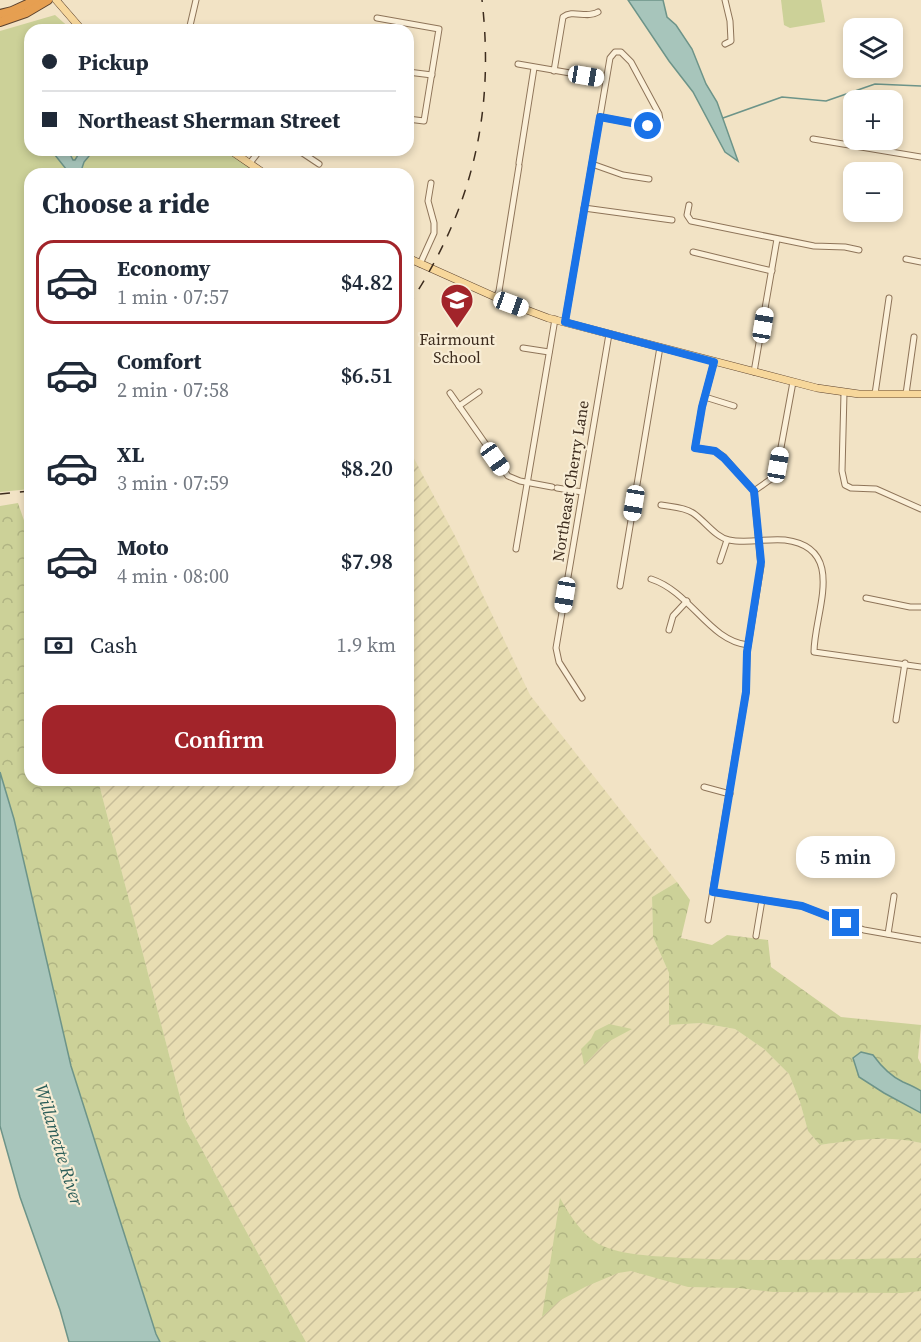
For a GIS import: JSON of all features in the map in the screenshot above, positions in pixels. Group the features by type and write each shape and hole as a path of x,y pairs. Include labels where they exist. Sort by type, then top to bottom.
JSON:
{"highway":[{"path":"0,14 36,0"},
{"path":"0,21 26,13 48,0"}],"main road":[{"path":"56,0 77,24"},
{"path":"239,156 257,168"},
{"path":"414,261 496,298 555,320 714,362 844,393 921,394"}],"street":[{"path":"190,24 196,0"},
{"path":"725,44 731,41 726,0"},
{"path":"554,71 563,17 569,13 590,15 598,12"},
{"path":"377,18 408,24"},
{"path":"414,25 438,28 424,121 414,120"},
{"path":"565,322 605,79 611,55 617,51 623,53 631,62 660,117 658,123 648,126 600,117"},
{"path":"518,64 605,79"},
{"path":"496,298 499,291 534,68"},
{"path":"414,73 432,75"},
{"path":"813,139 843,141"},
{"path":"892,150 921,157"},
{"path":"250,163 255,156"},
{"path":"307,156 319,164"},
{"path":"591,164 623,175 649,179"},
{"path":"420,264 434,233 434,223 428,201 431,183"},
{"path":"689,205 687,215 691,221 814,246 846,247 859,250"},
{"path":"584,208 672,220"},
{"path":"754,372 777,239"},
{"path":"693,252 772,272"},
{"path":"906,259 921,262"},
{"path":"875,394 889,298"},
{"path":"516,549 555,320"},
{"name":"Northeast Cherry Lane","path":"582,698 559,662 556,648 609,334"},
{"path":"906,394 914,337"},
{"path":"620,586 660,347"},
{"path":"523,348 549,352"},
{"path":"708,920 746,692 748,645 761,566 754,491 715,451 695,448 714,362"},
{"path":"754,491 771,479 777,469 793,382"},
{"path":"459,406 479,392"},
{"path":"450,393 511,478 527,483 582,492"},
{"path":"844,393 842,471 845,484 851,488 876,489 921,508"},
{"path":"705,397 734,405"},
{"path":"662,505 689,511 727,540 740,542 785,540 796,543 812,553 820,562 824,572 814,652 921,667"},
{"path":"720,561 727,540"},
{"path":"651,579 674,590 725,638 735,643 748,645"},
{"path":"866,598 910,608 921,608"},
{"path":"669,630 673,616 687,601"},
{"path":"896,720 905,663"},
{"path":"704,787 730,794"},
{"path":"713,892 802,906 860,928 921,940"},
{"path":"888,934 894,896"},
{"path":"756,936 762,900"}],"shaded area":[{"path":"414,458 455,536 530,695 677,882 652,897 653,937 669,973 669,1025 701,1023 735,1029 764,1049 789,1074 808,1131 820,1145 859,1139 902,1139 921,1143 921,1342 306,1342 186,1120 100,786 414,786"}],"green space":[{"path":"781,0 821,0 825,22 790,28 784,25"},
{"path":"55,15 65,24 24,24"},
{"path":"24,24 24,156 239,156 257,168 24,168 24,490 0,492 0,31"},
{"path":"18,503 24,520 24,786 100,786 186,1120 306,1342 160,1342 156,1334 71,1066 14,819 0,772 0,506"},
{"path":"677,882 690,900 681,938 712,945 727,935 768,940 771,967 841,1017 921,1025 918,1058 921,1064 921,1143 883,1139 820,1145 808,1131 789,1074 764,1049 735,1029 701,1023 669,1025 669,973 653,937 652,897"},
{"path":"609,1024 632,1029 604,1044 584,1065 581,1049 595,1031"},
{"path":"560,1198 584,1232 594,1241 613,1250 649,1256 713,1259 921,1258 921,1291 902,1293 773,1292 739,1288 688,1287 631,1271 618,1273 585,1287 559,1301 542,1317"}],"water":[{"path":"628,0 663,0 667,17 676,25 692,49 706,84 717,102 738,161 725,152 693,92"},
{"path":"56,156 71,156 75,160 77,156 89,156 82,168 65,168"},
{"name":"Willamette River","path":"0,772 14,819 71,1066 160,1342 69,1342 20,1197 0,1126"},
{"path":"861,1052 873,1055 894,1077 921,1091 921,1113 859,1077 853,1058"}],"waterway":[{"path":"723,118 782,97 826,101 875,84 921,86"}],"railway":[{"path":"414,296 448,234 463,197 474,160 485,82 482,0"},
{"path":"0,494 24,492"}],"place":[{"name":"Fairmount School","path":"457,329"}],"route":[{"path":"648,126 600,117 565,322 714,362 702,407 695,448 715,451 729,462 754,491 761,566 747,652 746,692 713,892 802,906 846,923"}]}
